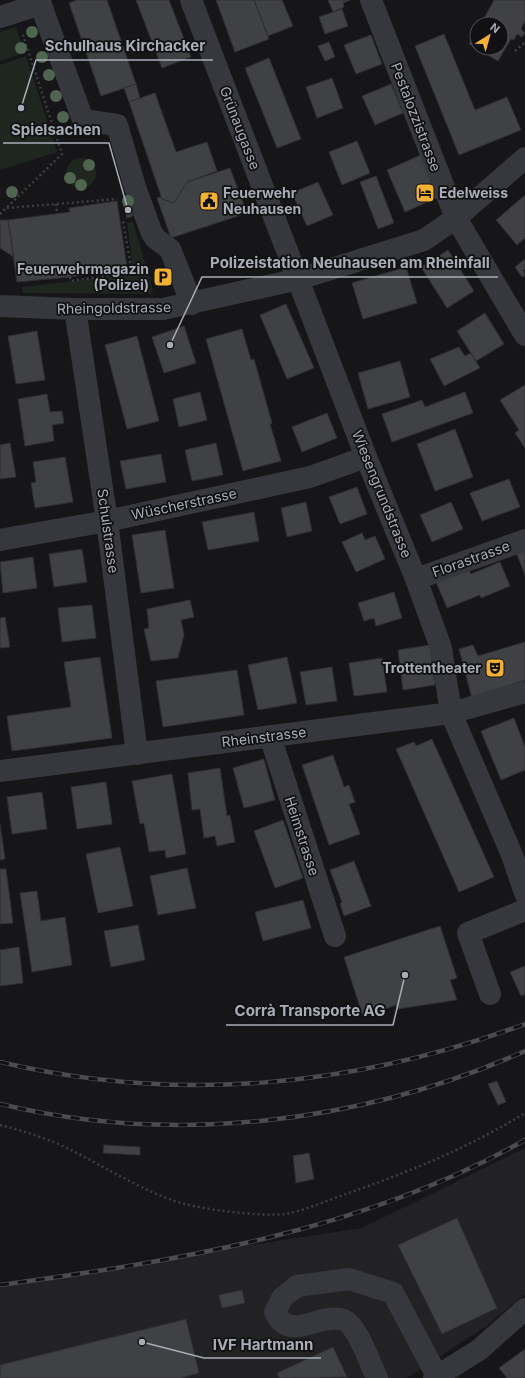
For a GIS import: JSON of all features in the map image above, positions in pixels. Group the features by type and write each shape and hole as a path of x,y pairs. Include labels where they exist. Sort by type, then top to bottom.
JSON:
{"street":[{"name":"Grünaugasse","path":"191,0 299,279"},
{"name":"Pestalozzistrasse","path":"370,0 456,218 525,335"},
{"path":"7,15 40,2 83,120 117,125 128,193 155,238 170,249 192,304"},
{"name":"Rheingoldstrasse","path":"0,306 75,310 163,309 192,304 299,279 424,240 456,218 525,158"},
{"name":"Wiesengrundstrasse","path":"299,279 366,457 416,579 441,648 451,713 512,855 525,893"},
{"name":"Schulstrasse","path":"75,310 107,521 137,754"},
{"name":"Wüscherstrasse","path":"0,540 107,521 310,477 366,457"},
{"name":"Florastrasse","path":"416,579 525,540"},
{"name":"Rheinstrasse","path":"0,771 451,713 525,692"},
{"name":"Heimstrasse","path":"270,736 335,936"},
{"path":"490,994 468,933 525,910"},
{"path":"377,1378 355,1329 345,1320 332,1319 292,1327 280,1321 275,1312 282,1298 297,1286 349,1279 393,1293 435,1377 479,1350 525,1309"}],"path":[{"path":"0,214 62,154 7,15"},
{"path":"515,51 525,42"},
{"path":"7,208 56,204 128,193"},
{"path":"56,204 57,213"},
{"path":"70,276 71,281 132,272 123,219"},
{"path":"0,1125 22,1130 70,1150 149,1191 174,1201 193,1206 266,1214 287,1214 400,1175 457,1151 525,1113"}],"shaded area":[{"path":"16,27 25,53 0,61 0,32"},
{"path":"26,56 57,152 0,170 0,65"},
{"path":"81,158 92,162 96,173 92,184 81,188 70,184 66,173 70,162"},
{"path":"133,222 153,290 151,294 23,293 22,287 134,274 127,223"},
{"path":"525,1148 525,1294 485,1327 407,1378 0,1378 0,1283 362,1228"}],"building":[{"path":"77,0 107,0 136,84 101,96 69,3"},
{"path":"136,0 169,0 191,57 162,68"},
{"path":"216,0 254,0 269,39 235,52"},
{"path":"254,0 282,0 293,26 268,36"},
{"path":"328,0 350,0 343,3 344,7 333,12"},
{"path":"494,0 525,0 525,21 521,29 525,33 522,37 517,34 514,40 511,39 509,42 509,16 485,16"},
{"path":"342,9 348,26 325,34 319,17"},
{"path":"444,34 475,110 507,97 521,130 459,155 415,46"},
{"path":"371,35 382,64 356,74 344,45"},
{"path":"329,42 335,57 325,61 318,46"},
{"path":"489,56 501,56 498,61"},
{"path":"269,58 301,139 277,148 245,68"},
{"path":"332,78 343,108 317,118 306,87"},
{"path":"136,84 140,98 129,102 124,88"},
{"path":"391,84 403,113 375,125 362,96"},
{"path":"155,93 176,152 207,142 217,171 187,182 174,203 162,199 129,102"},
{"path":"357,141 370,173 342,185 329,152"},
{"path":"421,155 439,197 405,212 387,170"},
{"name":"Feuerwehr Neuhausen","path":"230,168 247,213 171,238 157,198 161,197 162,199 174,203 187,182"},
{"path":"376,176 394,223 378,229 360,182"},
{"path":"318,182 333,215 307,226 292,193"},
{"path":"525,195 525,238 517,245 496,220"},
{"path":"117,201 127,267 70,277 17,282 8,220 70,212 69,208"},
{"path":"129,202 133,216 127,218 123,204"},
{"path":"0,220 8,220 14,257 0,248"},
{"path":"448,250 474,291 447,308 421,267"},
{"path":"525,259 525,269 523,270 525,275 522,277 515,267"},
{"path":"406,267 417,303 363,319 352,283"},
{"path":"286,304 314,368 287,379 260,315"},
{"path":"485,313 504,344 476,361 457,331"},
{"path":"184,326 196,363 164,373 152,337"},
{"path":"242,329 251,360 254,359 281,461 243,471 206,339"},
{"path":"37,331 45,380 16,384 8,336"},
{"path":"137,336 159,421 127,429 105,345"},
{"path":"459,347 465,356 471,353 480,368 444,386 430,359"},
{"path":"400,361 410,397 368,409 358,373"},
{"path":"525,385 525,448 515,433 519,430 500,400"},
{"path":"200,392 207,420 179,427 173,399"},
{"path":"465,392 473,413 392,442 382,414 422,400 425,407"},
{"path":"47,394 50,412 62,411 64,423 52,425 54,441 25,446 18,399"},
{"path":"327,413 337,438 302,452 292,427"},
{"path":"455,429 473,477 435,491 417,444"},
{"path":"10,443 16,477 0,479 0,445"},
{"path":"216,443 223,475 192,481 185,450"},
{"path":"161,454 166,482 126,489 120,461"},
{"path":"65,457 73,502 35,508 31,483 36,482 33,462"},
{"path":"509,479 520,507 482,521 470,493"},
{"path":"357,487 367,514 340,524 329,497"},
{"path":"306,502 312,531 287,537 281,508"},
{"path":"451,502 463,529 432,542 420,515"},
{"path":"254,512 259,541 208,550 202,522"},
{"path":"165,530 174,588 141,593 132,535"},
{"path":"362,533 365,540 375,536 385,559 356,572 342,542"},
{"path":"525,548 525,575 516,552"},
{"path":"82,549 87,582 54,587 49,554"},
{"path":"33,557 37,588 3,593 0,562"},
{"path":"500,562 510,586 481,598 480,595 447,608 436,582 468,569 471,574"},
{"path":"394,592 402,618 376,626 374,618 364,621 358,603"},
{"path":"190,600 194,617 181,620 184,635 178,658 151,661 144,629 149,628 147,609"},
{"path":"92,605 96,638 62,642 58,608"},
{"path":"5,617 10,647 0,648 0,618"},
{"name":"Trottentheater","path":"525,642 525,680 472,698 459,649 473,645 478,656"},
{"path":"430,645 435,685 403,690 398,650"},
{"path":"100,657 112,738 12,751 7,716 71,707 64,662"},
{"path":"287,657 297,703 258,710 248,665"},
{"path":"382,658 387,692 354,696 349,663"},
{"path":"332,667 337,701 306,705 300,672"},
{"path":"237,670 244,715 163,727 156,681"},
{"path":"514,718 525,747 525,770 501,780 481,731"},
{"path":"432,739 494,877 459,892 396,749 414,742 416,746"},
{"path":"333,755 344,787 349,785 355,802 349,804 360,834 329,845 302,765"},
{"path":"264,759 275,800 244,808 233,768"},
{"path":"220,768 227,816 230,815 235,842 217,846 215,836 204,838 200,809 192,810 188,773"},
{"path":"172,774 186,854 166,858 165,850 149,852 144,823 140,824 132,781"},
{"path":"106,782 112,824 77,829 71,787"},
{"path":"42,792 47,829 12,834 7,797"},
{"path":"283,820 303,878 275,888 254,831"},
{"path":"0,824 5,859 0,860"},
{"path":"120,847 133,906 98,913 86,854"},
{"path":"354,861 371,906 344,916 340,904 342,902 330,870"},
{"path":"187,868 196,908 158,915 150,876"},
{"path":"0,869 6,869 13,923 0,924"},
{"path":"37,891 41,921 65,917 72,965 32,972 20,893"},
{"path":"303,900 311,928 263,941 255,912"},
{"path":"138,925 145,960 111,967 104,931"},
{"path":"440,926 457,978 450,980 457,1000 397,1009 396,1005 363,1017 344,957"},
{"path":"19,947 23,983 0,986 0,950"},
{"path":"525,966 525,994 521,996 510,972"},
{"path":"497,1081 506,1102 498,1105 488,1084"},
{"path":"104,1145 140,1147 140,1155 103,1153"},
{"path":"309,1153 314,1179 296,1183 293,1156"},
{"path":"457,1218 497,1308 442,1334 398,1245"},
{"path":"242,1290 245,1303 222,1308 219,1295"},
{"path":"186,1319 199,1373 181,1378 0,1378 0,1365"},
{"path":"333,1347 347,1377 279,1378 277,1373"},
{"path":"525,1349 525,1378 507,1378 499,1368"}],"railway":[{"path":"0,1062 66,1075 133,1083 199,1085 265,1082 331,1075 396,1062 461,1045 525,1024"},
{"path":"0,1104 66,1117 133,1124 200,1125 267,1120 334,1110 399,1096 463,1076 525,1051"},
{"path":"0,1285 135,1265 203,1252 270,1237 336,1219 401,1197 464,1171 525,1140"}],"place":[{"name":"Schulhaus Kirchacker","path":"21,108"},
{"name":"Edelweiss","path":"425,193"},
{"name":"Feuerwehr Neuhausen","path":"209,201"},
{"name":"Spielsachen","path":"128,210"},
{"name":"Feuerwehrmagazin (Polizei)","path":"163,277"},
{"name":"Polizeistation Neuhausen am Rheinfall","path":"170,345"},
{"name":"Trottentheater","path":"495,668"},
{"name":"Corrà Transporte AG","path":"405,975"},
{"name":"IVF Hartmann","path":"142,1342"}]}
